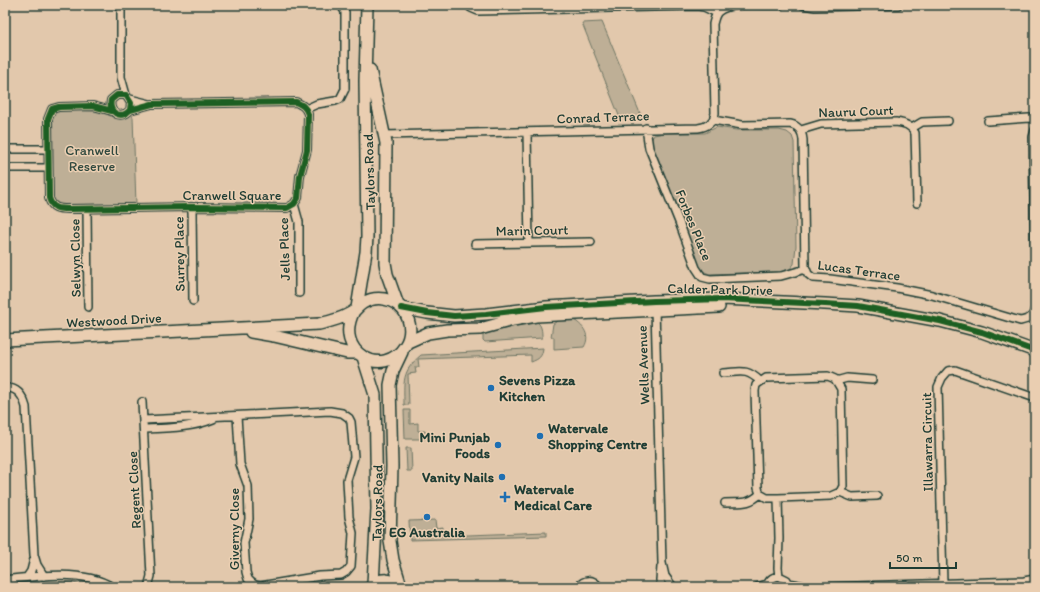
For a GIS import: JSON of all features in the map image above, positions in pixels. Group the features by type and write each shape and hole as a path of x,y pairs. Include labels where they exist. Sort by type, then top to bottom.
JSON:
{"main road":[{"name":"Taylors Road","path":"355,309 366,252 367,237 365,81 367,5"},
{"name":"Taylors Road","path":"367,38 371,78 384,135 386,159 385,263 387,274 400,307"},
{"path":"365,136 384,135"},
{"path":"377,298 392,301 400,307 409,320 410,335 405,346 398,355 384,361 370,360 361,355 352,346 348,338 348,324 355,309 363,303 377,298"},
{"name":"Calder Park Drive","path":"400,307 427,313 454,316 655,305 799,303 858,306 940,320 982,332 1035,351"},
{"name":"Westwood Drive","path":"5,340 319,324 329,322 355,309"},
{"name":"Calder Park Drive","path":"405,346 428,333 447,330 480,329 525,318 546,311"},
{"name":"Westwood Drive","path":"225,329 274,336 361,355"},
{"name":"Taylors Road","path":"401,587 393,560 390,541 392,466 390,385 393,372 405,346"},
{"name":"Taylors Road","path":"361,355 375,395 376,509 372,586"},
{"path":"372,586 378,581 390,580 401,587"}],"street":[{"path":"121,5 121,77 131,106 130,110"},
{"path":"121,77 110,106 112,111 121,115 130,110 152,104 296,102 306,109 317,104 336,101 340,99 345,90 344,12 341,5"},
{"path":"468,5 478,11 587,7 697,6 704,7 717,13"},
{"path":"780,5 730,6 717,13 713,24 716,113 713,120 742,125 790,124 795,125 801,130"},
{"path":"802,5 815,7 898,5"},
{"path":"113,98 120,94 152,104"},
{"name":"Cranwell Square","path":"93,106 113,98"},
{"name":"Cranwell Square","path":"112,111 93,106 58,107 52,109 48,119 48,168 49,198 50,203 54,207 59,209 192,207 286,208 294,204 298,198 300,176 307,150 308,119 306,109"},
{"path":"988,121 1029,118 1035,119"},
{"name":"Conrad Terrace","path":"384,135 698,128 705,126 713,120"},
{"name":"Nauru Court","path":"912,128 922,122 948,121"},
{"name":"Nauru Court","path":"801,130 815,125 830,123 896,122 904,123 912,128 915,133 916,203"},
{"name":"Forbes Place","path":"646,128 648,148 679,222 696,268 702,276 710,279 781,276 806,270"},
{"name":"Lucas Terrace","path":"801,130 803,140 806,270 813,278 830,279 918,292 1020,321 1030,319 1034,315 1035,308"},
{"path":"1035,130 1033,137 1035,260"},
{"path":"527,132 530,243"},
{"path":"5,149 48,149"},
{"path":"5,168 48,168"},
{"name":"Jells Place","path":"294,204 298,222 299,293"},
{"name":"Surrey Place","path":"192,207 193,301"},
{"name":"Selwyn Close","path":"87,209 88,307"},
{"name":"Marin Court","path":"475,244 591,242"},
{"name":"Wells Avenue","path":"655,305 662,563 665,576 665,586"},
{"name":"Illawarra Circuit","path":"943,584 938,387 942,378 948,371 956,370 1035,398"},
{"path":"723,373 748,371 760,381"},
{"path":"828,376 836,381 841,389 843,486 840,492 831,496 778,498 767,498 760,494 758,488 755,391 756,384 760,381 766,378 828,376"},
{"path":"836,381 847,378 872,380"},
{"path":"5,388 15,389 19,392 26,407 34,554 33,565 27,577"},
{"name":"Regent Close","path":"142,402 151,578 148,587"},
{"name":"Giverny Close","path":"144,420 330,411 342,413 349,418 352,430 354,457 347,480 349,517 353,533 353,548 351,566 346,572 341,575 320,576 269,586 255,585 248,579 246,572 244,543 249,519 248,486 240,464 237,416"},
{"name":"Giverny Close","path":"144,429 186,426 219,417"},
{"path":"840,492 852,497 877,496"},
{"path":"725,503 750,502 760,494"},
{"path":"778,498 779,576"},
{"path":"34,554 37,566 44,576"},
{"path":"5,580 44,576 80,576 92,578 112,587"},
{"path":"757,587 767,586 772,578 779,576 785,578 790,585 808,587"},
{"name":"Regent Close","path":"151,578 155,587"},
{"path":"823,587 1024,581 1035,579"},
{"path":"576,586 589,580 596,583 599,587"},
{"path":"1024,581 1035,583"}],"green space":[{"path":"602,22 642,118 620,118 582,23"},
{"name":"Cranwell Reserve","path":"58,110 100,111 115,118 126,117 130,112 133,117 136,204 62,206 53,202 50,195 49,120 52,114"},
{"path":"717,127 736,130 779,130 787,132 792,136 794,142 796,246 794,264 789,270 779,272 709,274 701,270 697,265 649,145 654,135 665,133 705,133"},
{"path":"570,318 578,323 586,333 587,338 584,347 554,349 554,337 551,337 553,324 560,319"},
{"path":"535,321 542,330 542,338 485,342 483,340 483,334 499,327"},
{"path":"543,348 540,357 531,362 531,355 418,359 419,367 415,367 416,373 408,374 409,405 404,405 405,377 410,367 421,355"},
{"path":"404,410 410,410 410,424 418,423 418,431 425,431 425,439 405,439"},
{"path":"406,448 411,448 412,471 407,471"},
{"path":"435,520 436,528 443,527 443,536 546,532 546,536 410,540 409,521"},
{"path":"36,581 73,583 93,587 5,587 5,585"}],"cycle path":[{"path":"112,111 93,106 59,107 52,109 48,119 49,198 54,206 61,209 192,207 287,208 294,204 298,198 300,176 307,150 308,114 302,105 296,102 152,104 130,110 119,115 113,112 111,108 111,100 117,95 126,95 131,103 130,110"},
{"path":"401,308 454,316 546,307 723,299 858,306 940,321 982,332 1035,351"}],"place":[{"name":"Sevens Pizza Kitchen","path":"491,388"},
{"name":"Watervale Shopping Centre","path":"540,436"},
{"name":"Mini Punjab Foods","path":"498,445"},
{"name":"Vanity Nails","path":"502,477"},
{"name":"Watervale Medical Care","path":"505,497"},
{"name":"EG Australia","path":"427,517"}]}
